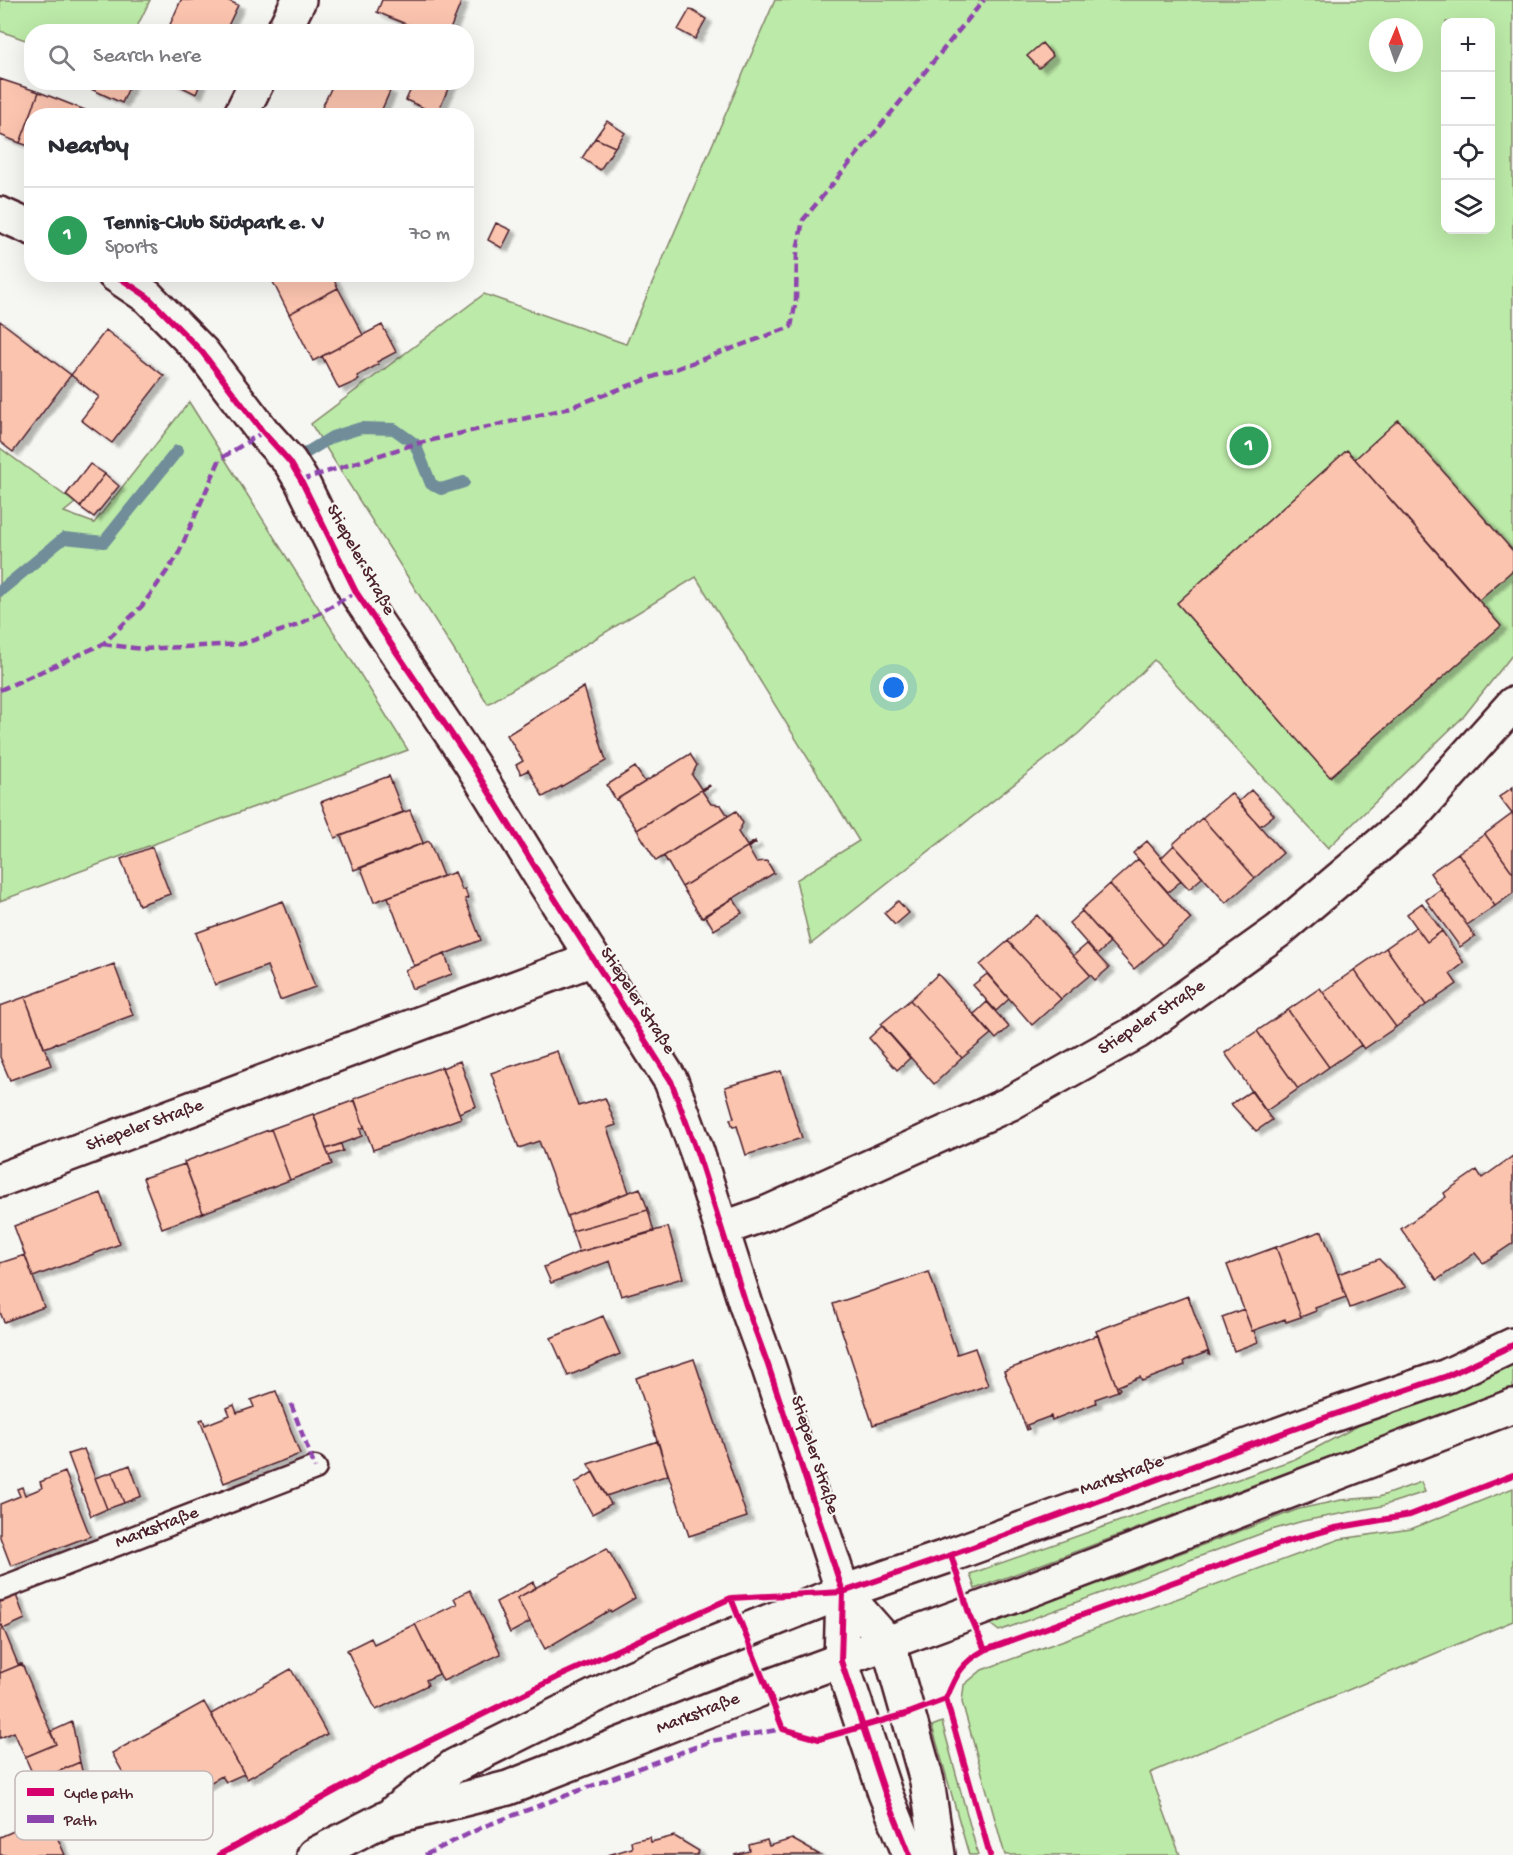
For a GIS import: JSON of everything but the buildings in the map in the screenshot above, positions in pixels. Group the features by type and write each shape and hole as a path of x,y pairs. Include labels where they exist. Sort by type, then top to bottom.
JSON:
{"street":[{"path":"287,24 299,0"},
{"path":"244,108 253,90"},
{"path":"0,214 24,224"},
{"name":"Stiepeler Straße","path":"153,286 263,432 290,462 356,592 471,763 671,1081 843,1592 841,1661 885,1793 910,1855"},
{"name":"Stiepeler Straße","path":"722,1229 766,1213 1009,1104 1137,1032 1278,931 1409,820 1513,704"},
{"name":"Stiepeler Straße","path":"0,1180 593,959"},
{"name":"Markstraße","path":"314,1855 384,1819 454,1766 631,1678 843,1592 951,1555 1321,1419 1447,1376 1513,1344"},
{"name":"Markstraße","path":"384,1819 508,1788 766,1687 841,1661 1513,1406"},
{"name":"Stiepeler Straße","path":"843,1592 888,1643 927,1781 938,1855"}],"lane":[{"name":"Markstraße","path":"0,1589 315,1468"}],"green space":[{"path":"0,0 150,0 138,24 24,24 24,40 0,31"},
{"path":"775,0 1513,0 1513,654 1464,716 1328,848 1154,660 1079,733 811,944 796,880 859,841 696,577 488,704 311,424 484,294 626,344"},
{"path":"189,402 408,750 0,901 0,448 75,503 64,512 94,523"},
{"path":"1513,1358 1513,1388 975,1589 970,1574 1295,1459 1394,1407"},
{"path":"1421,1482 1425,1492 1382,1506 1303,1521 1268,1531 999,1631 990,1624 1299,1509 1341,1500 1379,1497"},
{"path":"1513,1488 1513,1621 1150,1773 1180,1855 1005,1855 962,1702 964,1685 982,1670 1340,1539 1411,1529"},
{"path":"942,1722 978,1855 969,1855 932,1726"}],"waterway":[{"path":"291,462 332,437 361,428 394,429 415,444 431,484 441,489 464,482"},
{"path":"0,591 64,538 104,542 177,451"}],"marked path":[{"path":"301,480 415,444 565,409 791,327 796,300 797,251 803,220 984,0"},
{"path":"0,690 103,644 142,606 177,557 220,459 263,432"},
{"path":"103,644 142,649 242,644 298,625 356,592"},
{"path":"291,1404 315,1468"},
{"path":"425,1855 485,1826 711,1741 788,1730"}],"cycle path":[{"path":"126,282 148,297 202,352 263,432 290,462 356,592 471,763 671,1081 697,1152 843,1592 841,1661 885,1793 910,1855"},
{"path":"219,1855 397,1757 558,1677 731,1598 843,1592 951,1555 1321,1419 1447,1376 1513,1345"},
{"path":"990,1855 946,1699 960,1670 970,1660 985,1650 1285,1542 1335,1528 1410,1515 1513,1475"},
{"path":"951,1555 969,1613 985,1650"},
{"path":"731,1598 783,1729 819,1739 909,1713 946,1699"}],"place":[{"name":"Tennis-Club Südpark e. V","path":"1249,446"}]}
